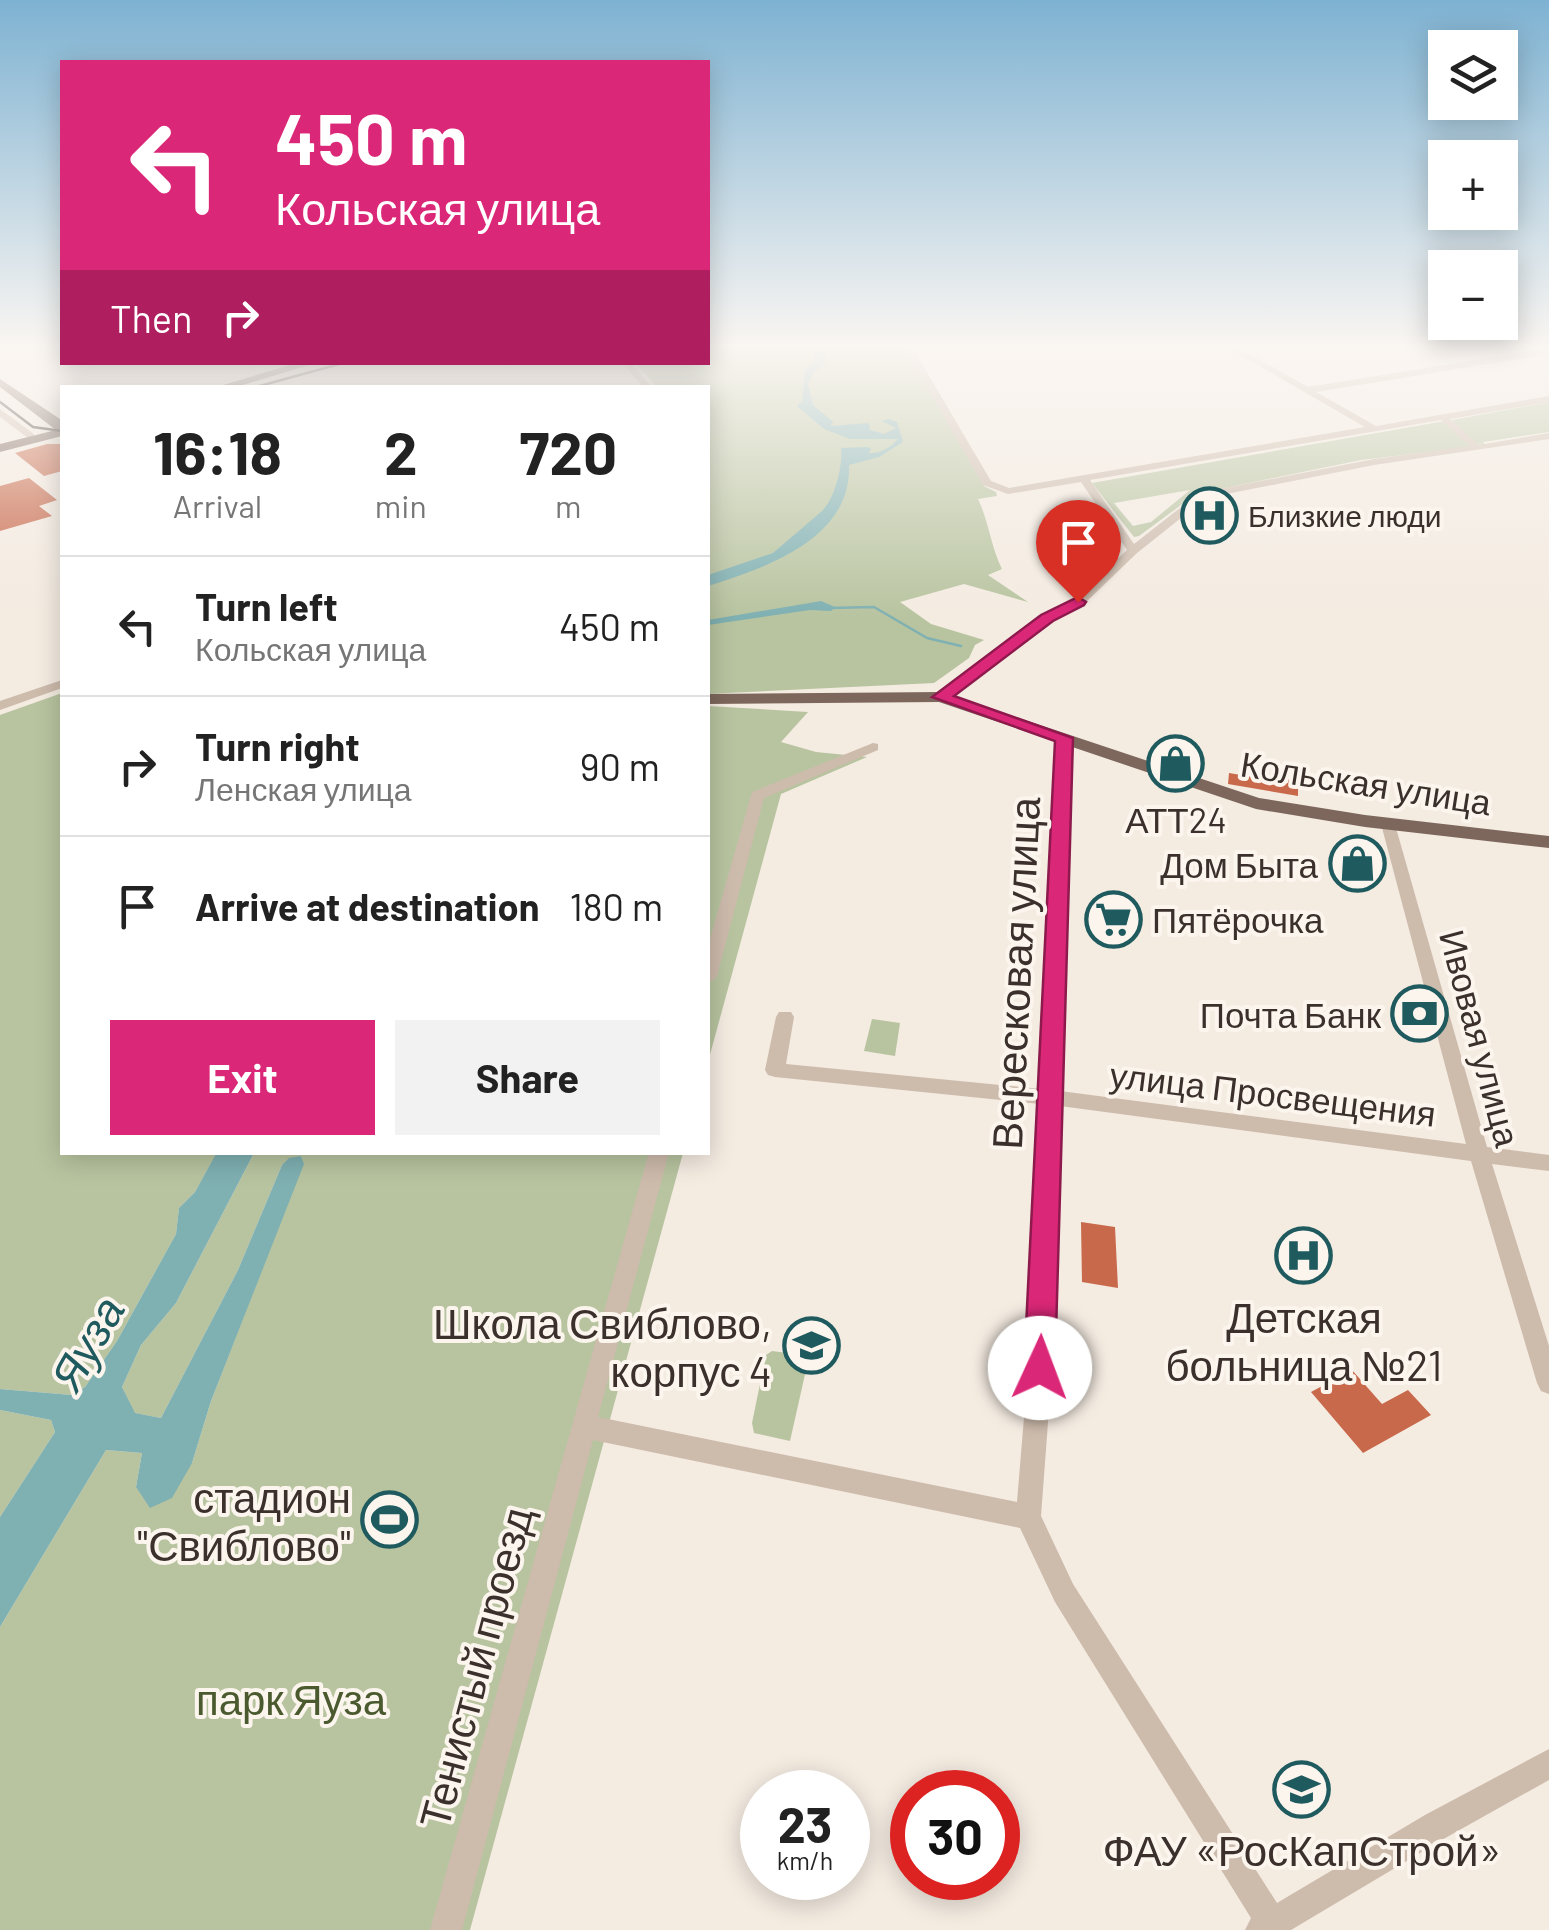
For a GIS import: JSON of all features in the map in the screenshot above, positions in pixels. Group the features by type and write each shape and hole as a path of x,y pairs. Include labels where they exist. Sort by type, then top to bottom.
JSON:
{"main road":[{"path":"0,446 28,437"},
{"path":"0,446 35,437"},
{"name":"Кольская улица","path":"710,700 914,694 941,697 1256,803 1389,824 1549,842"}],"street":[{"path":"960,437 987,483 1000,490 1334,437"},
{"path":"1465,437 1477,448"},
{"path":"941,697 1047,618 1078,602 1132,551 1204,495 1374,462 1543,437"},
{"path":"1084,479 1132,551"},
{"path":"0,706 60,685"},
{"name":"Вересковая улица","path":"1064,738 1040,1368 1028,1517 1064,1593 1266,1926"},
{"path":"710,969 758,794 872,748"},
{"name":"Ивовая улица","path":"1389,824 1479,1152 1549,1383"},
{"name":"улица Просвещения","path":"785,1017 775,1070 1048,1097 1549,1163"},
{"name":"Тенистый проезд","path":"446,1930 658,1155"},
{"path":"584,1426 1028,1517"},
{"path":"1266,1926 1549,1764"}],"green space":[{"path":"710,437 956,437 984,486 997,496 978,499 1002,569 988,575 1028,602 964,584 900,602 931,624 984,640 975,645 969,658 934,683 710,694"},
{"path":"1354,437 1460,437 1470,447 1361,460 1196,494 1134,537 1092,483","holes":["1190,490 1151,522 1133,526 1114,503"]},
{"path":"1468,437 1516,437 1483,442 1485,445 1474,444"},
{"path":"60,694 60,1155 216,1155 195,1192 179,1208 176,1234 117,1341 85,1387 72,1395 0,1389 0,715"},
{"path":"710,706 808,712 781,742 816,752 867,757 781,794 710,1055"},
{"path":"872,1019 900,1023 895,1056 864,1051"},
{"name":"парк Яуза","path":"253,1155 682,1155 470,1930 0,1930 0,1627 106,1450 142,1453 136,1487 192,1463 211,1401 303,1164 301,1156 282,1165 238,1270 161,1418 134,1413 122,1387 141,1345 176,1303"},
{"path":"772,1351 804,1355 808,1361 790,1441 754,1433 752,1423 766,1355"},
{"path":"0,1410 51,1420 55,1432 0,1517"}],"water":[{"path":"845,437 902,437 903,442 879,457 849,465 846,491 836,513 801,546 754,570 710,585 710,574 773,553 822,511 837,481 841,448 867,447 871,448 869,453 877,452 898,439"},
{"path":"821,601 835,607 831,611 810,610 710,625 710,620"},
{"path":"215,1155 253,1155 176,1303 141,1345 122,1387 135,1413 161,1418 238,1270 282,1165 289,1158 301,1156 304,1164 211,1401 192,1463 172,1498 150,1508 136,1487 142,1453 106,1450 0,1627 0,1517 55,1432 51,1420 0,1410 0,1389 72,1395 85,1387 117,1341 176,1234 179,1208 195,1192"}],"building":[{"path":"60,444 60,472 44,476 15,453"},
{"path":"29,478 57,500 39,506 52,516 0,531 0,486"},
{"path":"1288,770 1298,771 1298,796 1228,784 1229,773 1288,783"},
{"path":"1081,1222 1115,1227 1118,1288 1082,1282"},
{"path":"1352,1370 1382,1404 1408,1390 1431,1415 1363,1453 1311,1392"}],"waterway":[{"path":"830,608 874,607 927,638 961,646"}],"place":[{"name":"Близкие люди","path":"1209,515"},
{"name":"АТТ24","path":"1176,763"},
{"name":"Дом Быта","path":"1357,864"},
{"name":"Пятёрочка","path":"1113,919"},
{"name":"Почта Банк","path":"1420,1014"},
{"name":"Детская больница №21","path":"1304,1256"},
{"name":"Школа Свиблово, корпус 4","path":"811,1346"},
{"name":"стадион \"Свиблово\"","path":"390,1520"},
{"name":"ФАУ «РосКапСтрой»","path":"1302,1789"}],"route":[{"path":"1040,1368 1064,738 941,697 1047,618 1078,602"}],"water label":[{"name":"Яуза","path":"86,1342"}]}
